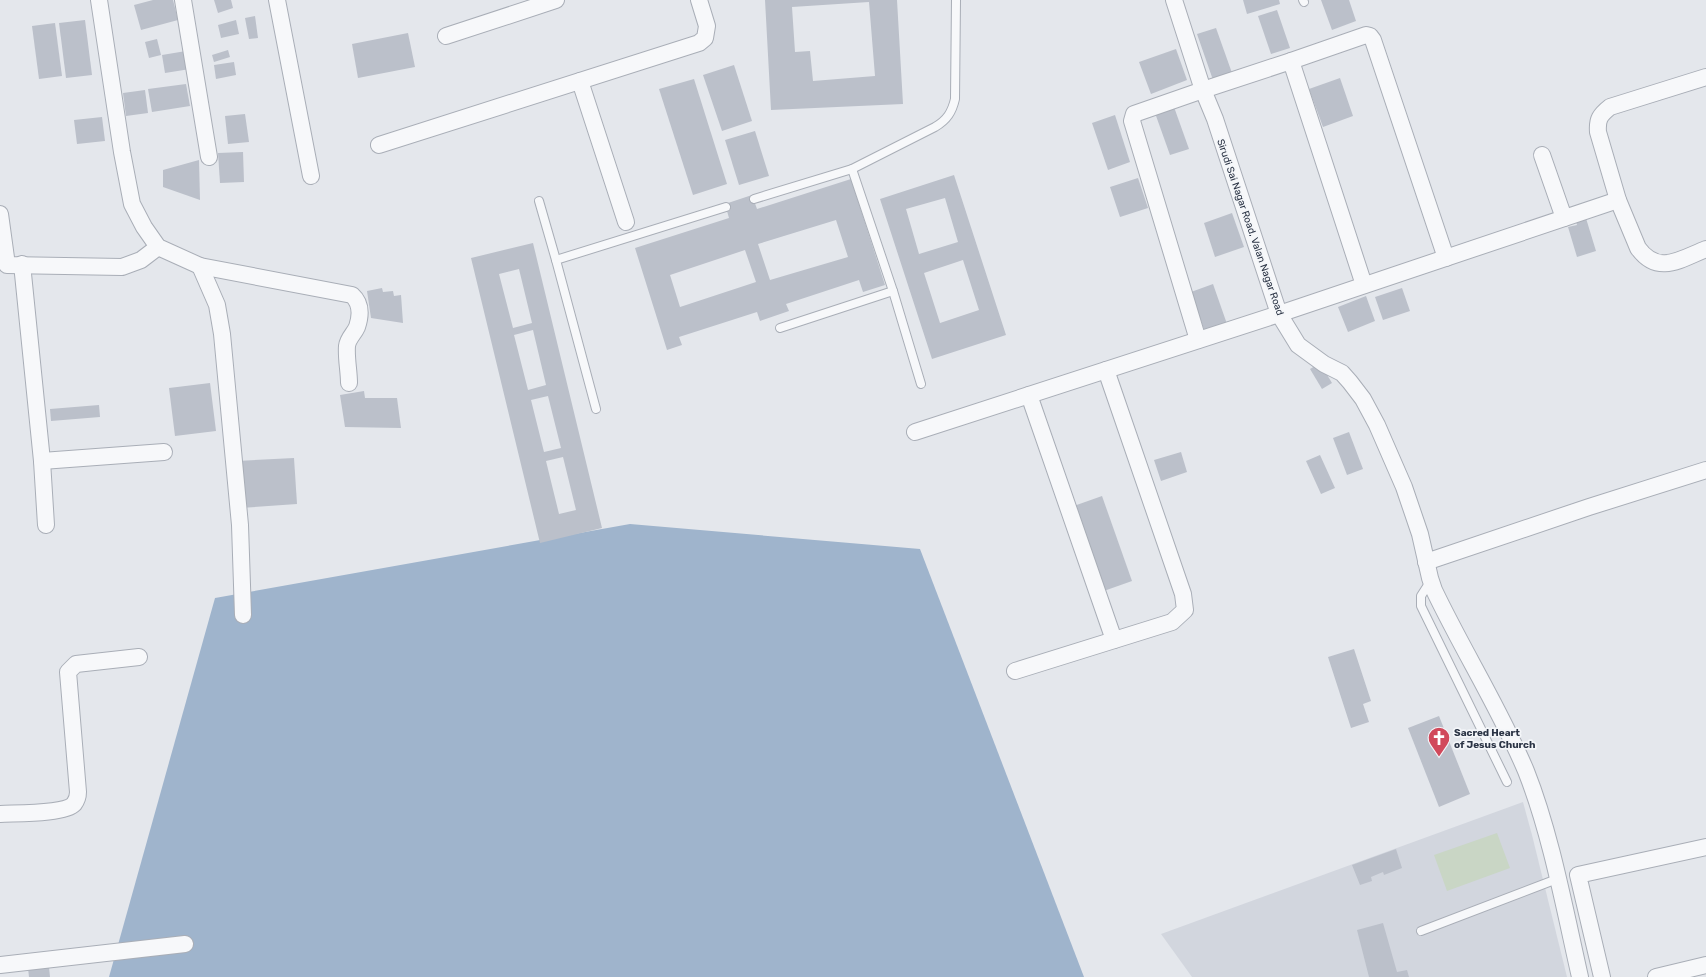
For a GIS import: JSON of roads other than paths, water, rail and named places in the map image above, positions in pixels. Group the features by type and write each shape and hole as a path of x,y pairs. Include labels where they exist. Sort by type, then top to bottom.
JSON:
{"street":[{"path":"100,0 122,152 132,204 144,227 158,247 200,266 352,295 357,300 360,314 357,327 347,344 349,383"},
{"path":"183,0 209,157"},
{"path":"277,0 311,176"},
{"path":"446,36 556,0"},
{"path":"379,144 699,43 705,38 707,26 699,0"},
{"name":"Sirudi Sai Nagar Road, Valan Nagar Road","path":"1174,0 1279,314 1298,346 1324,364 1342,373 1363,399 1377,425 1404,487 1420,534 1430,582 1526,772 1538,806 1580,977"},
{"path":"1198,340 1132,121 1134,114 1366,35 1370,36 1373,40 1446,258"},
{"path":"1291,61 1364,285"},
{"path":"1706,77 1610,108 1602,114 1597,122 1598,132 1618,200 1638,248 1650,261 1659,264 1668,264 1706,249"},
{"path":"580,81 626,222"},
{"path":"1542,155 1564,218"},
{"path":"915,432 1279,314 1618,200"},
{"path":"0,214 10,264 42,461 46,525"},
{"path":"10,264 122,266 141,260 158,247"},
{"path":"200,266 217,305 222,334 240,525 243,615"},
{"path":"1015,671 1172,622 1185,610 1183,594 1106,370"},
{"path":"1029,395 1114,640"},
{"path":"42,461 164,452"},
{"path":"1426,562 1589,507 1706,470"},
{"path":"0,814 59,810 74,805 78,792 68,672 76,664 139,657"},
{"path":"1602,977 1578,875 1706,847"},
{"path":"1558,884 1581,885"},
{"path":"0,965 185,944"},
{"path":"1656,977 1706,965"}],"lane":[{"path":"754,199 852,169 935,127 949,116 954,99 956,0"},
{"path":"852,169 893,291 921,384"},
{"path":"539,201 596,409"},
{"path":"556,260 726,207"},
{"path":"780,328 893,291"},
{"path":"1430,582 1421,596 1421,606 1508,782"},
{"path":"1421,931 1558,884"}],"water":[{"path":"630,524 920,549 1084,977 109,977 215,598"}],"place":[{"name":"Sacred Heart of Jesus Church","path":"1439,758"}]}
